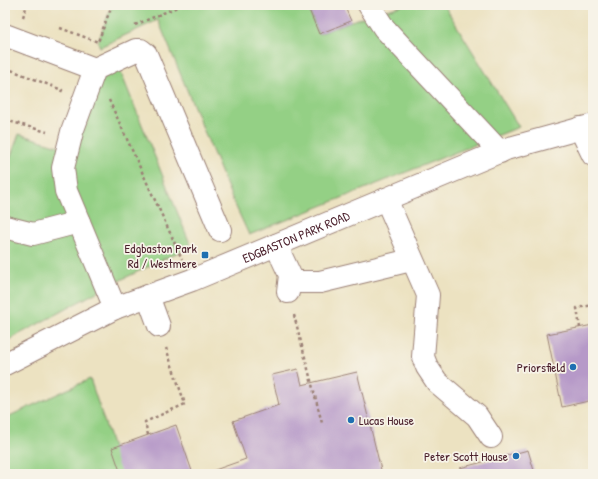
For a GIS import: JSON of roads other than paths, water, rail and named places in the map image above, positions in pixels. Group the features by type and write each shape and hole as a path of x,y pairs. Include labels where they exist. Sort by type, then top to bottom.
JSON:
{"street":[{"path":"369,5 384,28 500,152"},
{"path":"5,35 95,68 136,50 141,50 146,54 220,230"},
{"path":"95,68 72,132 63,168 66,191 115,308"},
{"path":"587,126 593,155"},
{"name":"EDGBASTON PARK ROAD","path":"5,364 115,308 192,280 500,152 587,126"},
{"path":"386,199 411,260 428,295 423,357 427,367 437,382 477,416 491,437"},
{"path":"5,227 33,234 79,222"},
{"path":"276,245 290,275 289,287 320,282 411,260"},
{"path":"148,296 159,326"}],"place":[{"name":"Edgbaston Park Rd / Westmere","path":"205,255"},
{"name":"Priorsfield","path":"573,367"},
{"name":"Lucas House","path":"351,420"},
{"name":"Peter Scott House","path":"516,456"}]}
